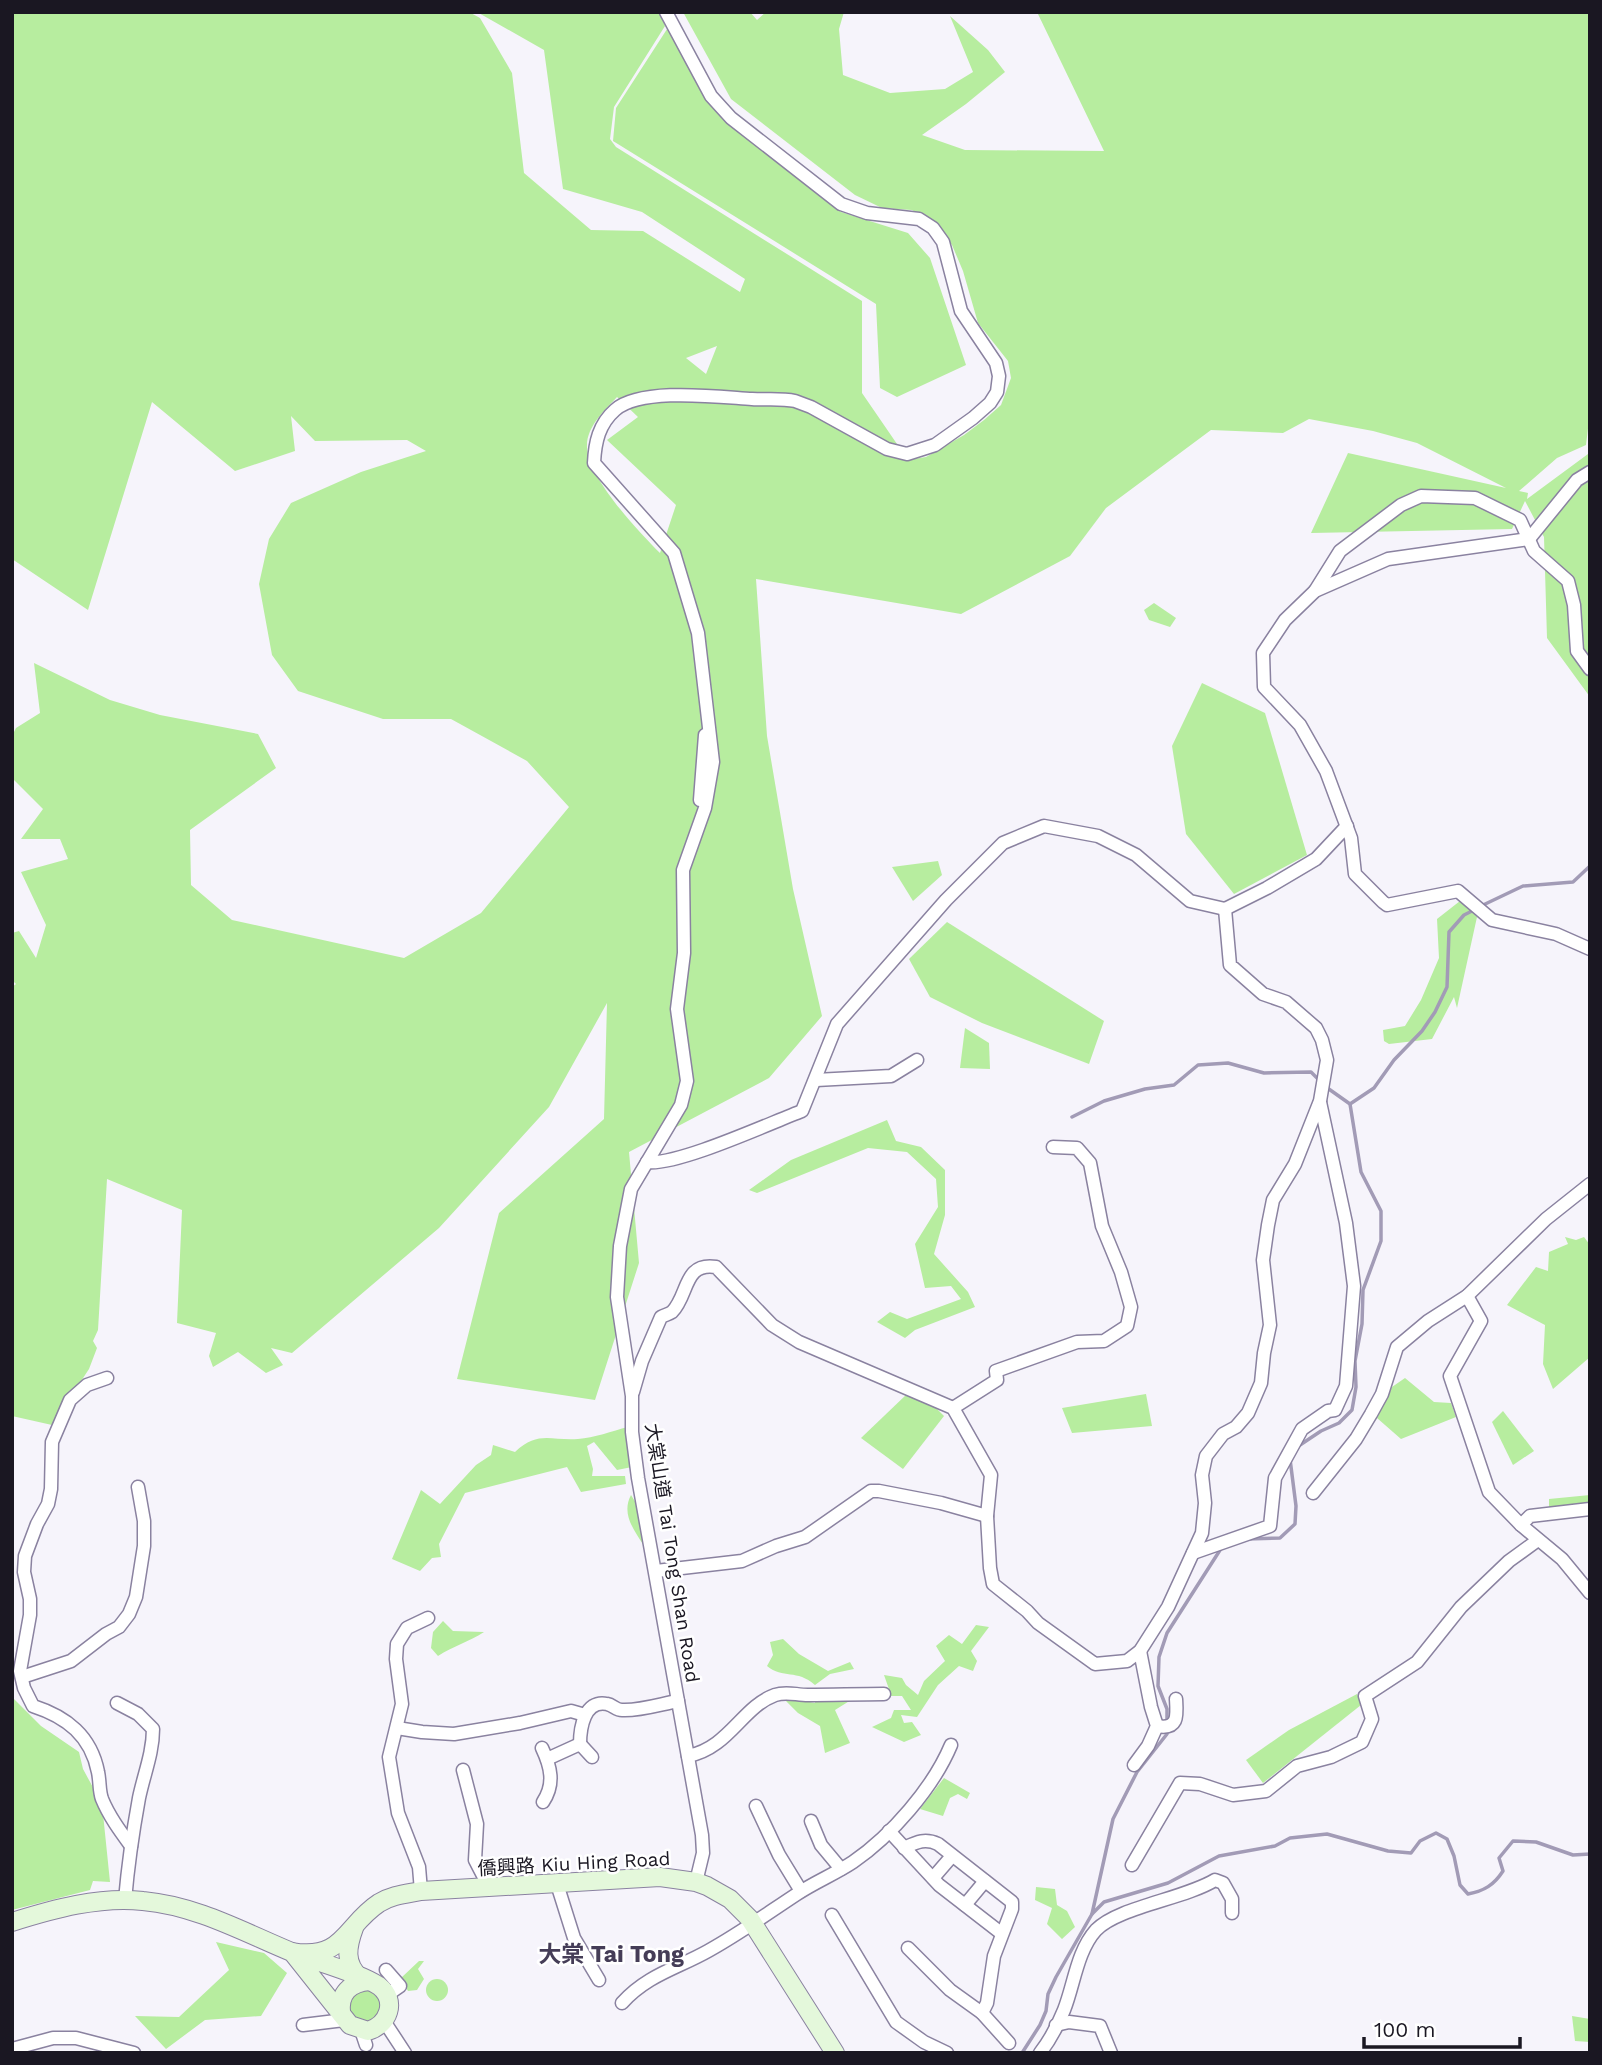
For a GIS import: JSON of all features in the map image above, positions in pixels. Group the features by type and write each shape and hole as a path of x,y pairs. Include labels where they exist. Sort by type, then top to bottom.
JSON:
{"street":[{"name":"大棠山道 Tai Tong Shan Road","path":"666,12 711,96 731,118 841,204 867,213 913,218 927,223 936,231 946,250 961,311 994,358 999,376 996,396 973,418 935,445 907,454 882,447 811,407 790,400 674,394 631,401 616,409 600,428 595,443 594,463 674,553 698,633 706,712 698,828 683,870 684,953 677,1009 687,1081 681,1105 631,1189 620,1246 617,1297 632,1396 633,1443 703,1853 696,1882"},
{"path":"1315,590 1388,559 1530,539 1577,480 1590,472"},
{"path":"1590,669 1577,651 1574,605 1568,581 1541,559 1520,520 1475,498 1421,496 1401,505 1340,551 1315,590 1285,620 1263,653 1264,687 1300,725 1326,771 1352,838 1355,874 1387,905 1458,891 1492,920 1556,934 1590,949"},
{"path":"648,1162 675,1158 710,1147 802,1111 837,1024 946,900 1003,843 1044,826 1098,836 1136,855 1190,901 1225,909 1316,859 1347,826"},
{"path":"632,1396 642,1361 662,1317 672,1311 694,1272 705,1266 716,1268 772,1325 799,1342 953,1408 991,1475 987,1516 993,1584 1038,1623 1095,1664 1127,1661 1140,1651 1168,1607 1202,1533 1205,1503 1202,1475 1206,1457 1223,1434 1236,1427 1248,1413 1261,1382 1270,1325 1263,1259 1273,1200 1295,1164 1320,1101 1327,1060 1316,1028 1286,1002 1263,994 1230,965 1225,909"},
{"path":"816,1080 891,1076 917,1060"},
{"path":"1193,1553 1269,1526 1275,1478 1302,1429 1328,1411 1335,1410 1346,1386 1354,1286 1346,1223 1320,1101"},
{"path":"660,1140 672,1149 675,1158"},
{"path":"953,1408 997,1380 996,1371 1077,1342 1104,1341 1127,1326 1131,1307 1121,1272 1102,1226 1090,1163 1077,1148 1053,1147"},
{"path":"1312,1493 1356,1439 1371,1414 1382,1394 1397,1347 1428,1321 1467,1296 1546,1219 1590,1184"},
{"path":"1467,1296 1481,1321 1450,1376 1489,1492 1521,1525 1562,1559 1590,1593"},
{"path":"107,1378 88,1385 70,1401 52,1442 48,1504 25,1556 24,1572 30,1599 30,1615 20,1671 33,1706 49,1711 72,1725 90,1745 98,1771 101,1797 117,1828 131,1846"},
{"path":"22,1677 71,1661 119,1627 129,1614 136,1597 145,1546 138,1487"},
{"path":"656,1571 742,1561 805,1537 871,1491 941,1503 987,1516"},
{"path":"1521,1525 1530,1516 1590,1509"},
{"path":"1132,1865 1180,1783 1200,1784 1233,1795 1266,1791 1297,1766 1331,1757 1362,1742 1373,1719 1365,1696 1417,1662 1461,1607 1509,1561 1538,1540"},
{"path":"421,1891 419,1867 398,1813 390,1757 391,1743 402,1704 396,1659 397,1643 407,1628 428,1618"},
{"path":"1140,1651 1151,1707 1165,1725"},
{"path":"688,1756 701,1754 714,1746 774,1696 786,1693 884,1694"},
{"path":"1134,1765 1165,1725 1177,1718 1176,1699"},
{"path":"592,1757 580,1744 581,1723 585,1715 597,1705 603,1703 622,1710 678,1701"},
{"path":"117,1703 138,1714 153,1728 153,1744 139,1797 131,1846 125,1900"},
{"path":"397,1728 454,1734 571,1711 585,1715"},
{"path":"543,1802 548,1795 551,1780 545,1754 580,1744"},
{"path":"622,2003 630,1994 664,1970 704,1954 865,1853 889,1831 937,1775 951,1745"},
{"path":"463,1770 477,1824 475,1860 489,1887"},
{"path":"756,1806 779,1855 801,1891"},
{"path":"811,1821 823,1848 841,1869"},
{"path":"889,1831 933,1878 1002,1933"},
{"path":"904,1848 921,1840 930,1840 1013,1904 989,1978 986,2005 982,2013"},
{"path":"933,1878 953,1856"},
{"name":"僑興路 Kiu Hing Road","path":"292,1952 311,1954 338,1944 369,1910 391,1896 421,1891 660,1877 696,1882 730,1899 753,1923 835,2053"},
{"path":"1040,2053 1065,2009 1071,1984 1096,1930 1117,1917 1199,1890 1215,1880 1223,1882 1233,1899 1232,1913"},
{"path":"965,1905 985,1881"},
{"path":"557,1884 574,1938 599,1980"},
{"path":"12,1922 60,1909 125,1900 187,1909 237,1926 382,1989 387,1995 389,2011 384,2021 364,2037 350,2025 292,1952"},
{"path":"832,1915 896,2022 924,2042 947,2053"},
{"path":"354,1928 347,1953 351,1968 364,1979"},
{"path":"908,1948 950,1990 982,2013 1009,2044"},
{"path":"386,1970 400,1986 387,1995"},
{"path":"343,2016 342,1997 352,1985 364,1979"},
{"path":"303,2025 343,2016"},
{"path":"384,2021 405,2053"},
{"path":"1056,2025 1069,2022 1100,2026 1111,2053"},
{"path":"12,2049 53,2038 76,2038 134,2053"}],"green space":[{"path":"12,12 469,12 480,18 512,73 524,173 591,230 643,231 740,292 745,279 642,212 563,189 544,50 477,12 660,12 665,26 614,107 610,139 616,147 862,301 862,393 908,460 926,457 984,420 1001,405 1011,378 1008,361 978,323 963,271 952,245 934,222 912,210 882,208 855,195 731,99 683,12 750,12 757,20 766,12 844,12 839,29 843,75 890,93 945,89 973,72 950,16 988,50 1005,72 922,135 965,150 1104,151 1037,12 1590,12 1590,412 1586,445 1557,458 1519,491 1528,493 1527,499 1588,454 1590,448 1590,697 1547,638 1544,537 1525,501 1512,529 1311,533 1348,453 1506,488 1417,443 1373,431 1309,419 1283,433 1211,430 1106,508 1070,556 961,614 756,579 767,736 793,889 822,1016 769,1078 629,1152 639,1263 595,1400 457,1379 499,1213 604,1119 607,1003 549,1107 439,1228 292,1353 271,1348 283,1365 266,1373 238,1352 213,1367 209,1356 216,1333 177,1323 182,1210 107,1179 98,1330 93,1341 97,1348 89,1369 52,1425 12,1416 12,987 16,984 12,980 12,933 19,931 36,958 46,925 21,872 68,859 60,839 21,839 43,809 12,778 12,736 16,728 40,713 34,663 110,700 160,715 258,734 276,768 190,830 191,885 232,920 404,958 481,913 569,807 527,761 451,719 383,719 298,691 272,655 259,584 269,539 291,503 361,472 426,451 407,440 315,441 291,416 295,451 235,471 152,402 88,610 12,559","holes":["717,346 706,374 686,358","617,397 638,417 607,440 676,505 660,553 616,503 596,474 590,460 587,447 590,433 597,419"]},
{"path":"669,26 738,131 841,212 908,233 930,258 966,365 897,397 880,388 876,304 613,141 616,108"},
{"path":"1154,603 1176,618 1170,627 1149,620 1144,610"},
{"path":"1202,683 1265,713 1307,855 1234,894 1186,834 1172,746"},
{"path":"938,861 942,875 913,901 892,867"},
{"path":"1460,901 1477,917 1457,1008 1454,997 1432,1039 1389,1044 1384,1041 1383,1030 1405,1026 1421,1000 1439,958 1437,919"},
{"path":"947,922 1104,1021 1089,1064 982,1023 930,997 909,959"},
{"path":"965,1028 989,1043 990,1069 960,1068"},
{"path":"887,1120 896,1141 921,1147 945,1170 945,1215 934,1254 968,1292 975,1307 915,1330 905,1338 877,1322 890,1312 907,1319 961,1299 951,1286 925,1288 915,1244 938,1207 936,1179 907,1152 868,1148 757,1193 749,1190 791,1160"},
{"path":"1565,1237 1576,1240 1584,1237 1590,1245 1590,1357 1553,1389 1543,1364 1545,1325 1507,1305 1536,1267 1548,1271 1549,1252 1568,1244"},
{"path":"1405,1378 1434,1402 1451,1403 1456,1417 1401,1439 1377,1418 1392,1387"},
{"path":"907,1394 929,1401 944,1416 903,1469 861,1438"},
{"path":"1146,1394 1152,1426 1072,1433 1062,1408"},
{"path":"1503,1411 1534,1451 1513,1465 1492,1422"},
{"path":"628,1427 627,1449 632,1467 617,1470 594,1442 587,1446 593,1469 592,1476 625,1476 626,1484 581,1492 567,1467 465,1493 439,1544 441,1557 432,1558 420,1571 392,1559 421,1490 440,1504 476,1465 491,1455 493,1445 515,1452 523,1445 538,1439 584,1438"},
{"path":"631,1495 642,1513 644,1546 628,1515"},
{"path":"1590,1495 1590,1505 1549,1510 1549,1499"},
{"path":"443,1621 453,1631 484,1632 438,1656 431,1648 433,1632"},
{"path":"976,1625 989,1627 971,1651 977,1661 973,1671 959,1666 938,1685 917,1717 901,1715 904,1723 912,1722 921,1735 904,1742 872,1727 891,1718 894,1710 911,1710 902,1696 884,1696 890,1692 884,1675 902,1678 918,1695 924,1681 945,1661 936,1646 949,1635 962,1644"},
{"path":"783,1639 799,1654 828,1671 850,1662 854,1669 830,1674 815,1685 802,1677 773,1670 767,1666 773,1655 770,1642"},
{"path":"1357,1694 1361,1705 1263,1783 1246,1760 1289,1730"},
{"path":"12,1697 41,1726 79,1752 83,1769 102,1804 110,1882 93,1881 90,1890 12,1910"},
{"path":"786,1697 815,1703 815,1698 851,1700 835,1710 850,1743 825,1753 820,1726 798,1713 785,1700"},
{"path":"944,1778 970,1793 967,1799 958,1794 950,1798 943,1816 920,1809"},
{"path":"1036,1887 1055,1889 1057,1905 1067,1911 1075,1927 1062,1939 1047,1924 1052,1908 1035,1900"},
{"path":"216,1942 264,1953 287,1973 261,2016 205,2020 166,2049 135,2016 179,2017 229,1970"},
{"path":"419,1961 424,1961 418,1969 424,1979 417,1990 408,1991 401,1978"},
{"path":"437,1979 445,1982 448,1990 445,1998 437,2001 429,1998 426,1990 429,1982"},
{"path":"372,1989 383,2003 378,2019 363,2024 348,2014 347,2001 354,1991"},
{"path":"1572,2016 1590,2019 1590,2042 1575,2041"}],"waterway":[{"path":"1481,906 1523,886 1573,882 1590,866"},
{"path":"1350,1104 1374,1088 1435,1012 1447,987 1449,932 1464,915 1474,910"},
{"path":"1072,1117 1104,1101 1145,1089 1174,1085 1198,1065 1228,1063 1264,1073 1311,1072 1321,1082"},
{"path":"1300,1445 1339,1423 1352,1410 1356,1387 1355,1361 1362,1324 1363,1290 1381,1241 1381,1211 1361,1172 1350,1104 1326,1087"},
{"path":"1247,1539 1280,1538 1295,1524 1296,1506 1290,1459"},
{"path":"1022,2053 1040,2025 1046,2011 1048,1994 1056,1977 1092,1914 1113,1819 1137,1772 1167,1734 1167,1709 1158,1686 1159,1657 1167,1633 1222,1547"},
{"path":"1092,1914 1104,1902 1168,1883 1219,1856 1275,1846 1290,1838 1327,1834 1388,1851 1411,1853 1420,1841 1436,1833 1447,1839 1454,1856 1460,1885 1468,1894 1488,1887 1500,1876 1503,1871 1499,1858 1513,1841 1536,1842 1573,1855 1590,1854"},
{"path":"40,2053 101,2053"}],"district":[{"name":"大棠 Tai Tong","path":"611,1954"}]}
